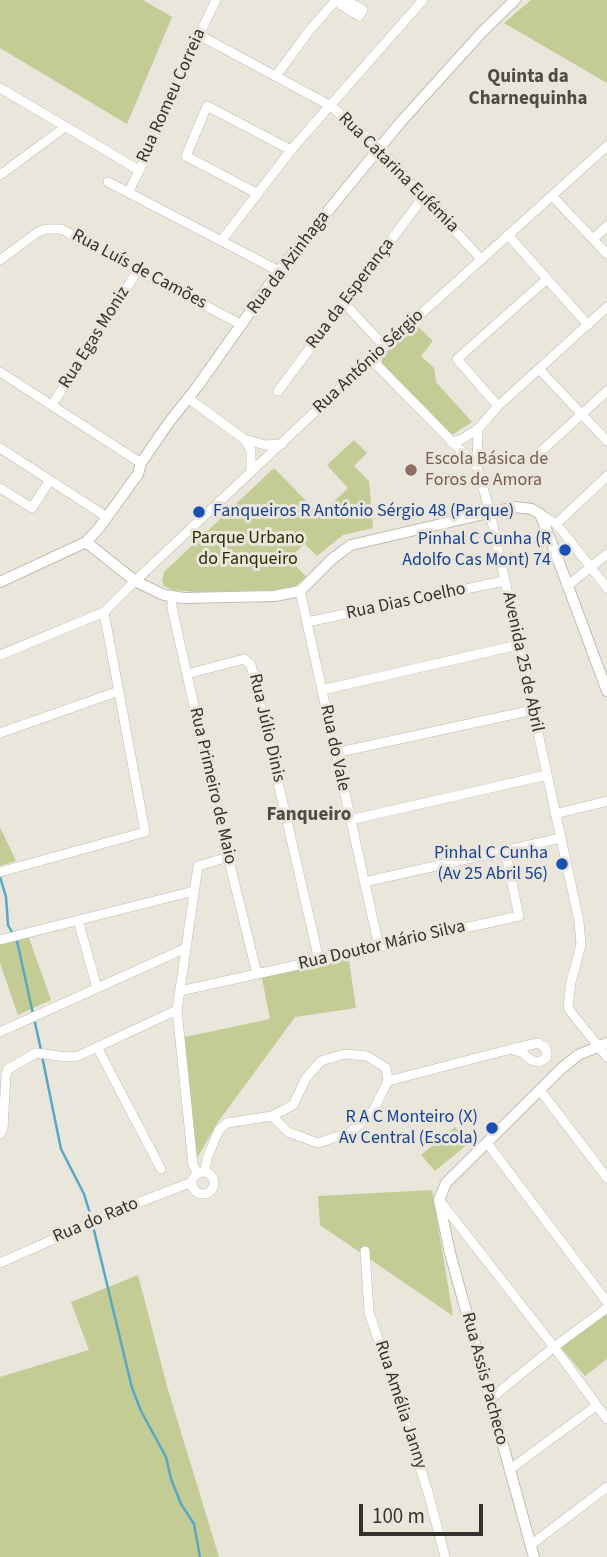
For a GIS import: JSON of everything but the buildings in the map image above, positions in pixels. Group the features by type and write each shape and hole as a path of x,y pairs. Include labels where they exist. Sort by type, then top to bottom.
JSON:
{"street":[{"path":"276,76 309,31 338,0 341,5 359,16 363,9 346,0"},
{"path":"222,240 291,150 423,0"},
{"name":"Rua da Azinhaga","path":"86,542 141,471 141,463 279,271 379,148 482,32 515,0"},
{"name":"Rua Romeu Correia","path":"128,193 213,1"},
{"name":"Rua Catarina Eufémia","path":"199,35 331,106 379,148 481,259"},
{"path":"0,88 139,170"},
{"path":"258,194 186,156 207,106 291,150"},
{"path":"2,171 65,127"},
{"name":"Rua António Sérgio","path":"135,581 385,346 607,146"},
{"path":"108,182 279,271"},
{"name":"Rua da Esperança","path":"278,391 424,197"},
{"path":"553,197 607,254"},
{"path":"593,239 607,226"},
{"name":"Rua Luís de Camões","path":"0,260 38,232 54,228 69,232 242,325"},
{"path":"508,235 588,325"},
{"name":"Rua Egas Moniz","path":"52,405 138,270"},
{"path":"498,406 457,359 547,279"},
{"path":"345,304 385,346"},
{"path":"452,442 478,429 498,406 607,307"},
{"path":"371,359 477,467"},
{"path":"540,370 607,441"},
{"path":"0,372 141,463"},
{"path":"536,456 607,391"},
{"path":"188,398 244,439 265,445 282,444"},
{"name":"Avenida 25 de Abril","path":"478,429 477,467 490,512 579,921 581,945 568,1006 570,1012 603,1045 607,1057"},
{"path":"244,439 251,451 251,472"},
{"path":"0,448 107,517"},
{"path":"556,524 607,476"},
{"path":"0,488 32,508 50,480"},
{"path":"0,582 86,542 135,581 164,595 256,597 300,590 351,545 490,512 524,507 556,524 607,588"},
{"path":"540,514 607,691"},
{"path":"567,586 607,554"},
{"path":"0,655 104,612 135,581"},
{"name":"Rua Dias Coelho","path":"307,622 504,581"},
{"name":"Rua do Vale","path":"300,590 379,947"},
{"name":"Rua Primeiro de Maio","path":"172,597 172,608 228,857 257,974"},
{"path":"0,872 145,832 104,612"},
{"path":"322,690 518,645"},
{"name":"Rua Júlio Dinis","path":"187,674 238,659 248,660 260,701 319,960"},
{"path":"0,733 119,691"},
{"path":"335,753 533,710"},
{"path":"350,820 547,775"},
{"path":"555,814 607,801"},
{"path":"364,882 561,838"},
{"name":"Rua Doutor Mário Silva","path":"180,991 519,916 505,850"},
{"path":"228,857 198,866 177,1010 193,1165 201,1172 212,1175 215,1182 212,1190 205,1194 198,1192 192,1182 201,1172 219,1130 227,1123 272,1116 293,1105 306,1078 321,1061 344,1054 367,1056 386,1068 388,1081 373,1111 351,1132 318,1143 288,1132 272,1116"},
{"path":"0,940 194,891"},
{"path":"78,920 97,988"},
{"path":"0,1032 186,947"},
{"path":"0,1134 3,1129 8,1069 36,1053 78,1056 177,1010"},
{"path":"603,1045 578,1055 540,1090 446,1183 439,1200 607,1419"},
{"path":"97,1047 162,1169"},
{"path":"388,1081 511,1049"},
{"path":"540,1090 607,1178"},
{"path":"487,1143 607,1302"},
{"name":"Rua do Rato","path":"0,1263 127,1207 192,1182"},
{"name":"Rua Assis Pacheco","path":"439,1200 450,1253 489,1400 534,1557"},
{"name":"Rua Amélia Janny","path":"365,1251 369,1312 428,1492 445,1557"},
{"path":"489,1400 607,1308"},
{"path":"509,1470 596,1406"},
{"path":"531,1544 607,1487"}],"green space":[{"path":"0,0 143,0 172,17 127,124 0,48"},
{"path":"531,0 607,0 607,83 504,23"},
{"path":"415,324 433,341 421,356 434,368 436,382 472,422 452,435 382,365 382,356"},
{"name":"Parque Urbano do Fanqueiro","path":"354,440 367,453 354,466 369,481 373,528 343,535 317,556 305,544 289,558 306,577 295,586 275,590 197,592 173,590 164,586 164,572 274,468 320,515 348,488 327,465"},
{"path":"0,827 16,861 0,866"},
{"path":"28,935 51,1000 18,1015 0,963 0,943"},
{"path":"348,954 356,1008 295,1017 218,1122 193,1165 180,1038 270,1019 261,973"},
{"path":"455,1127 469,1143 435,1171 421,1155"},
{"path":"432,1190 453,1316 320,1225 318,1196"},
{"path":"138,1275 167,1386 219,1557 0,1557 0,1377 89,1350 71,1302"},
{"path":"607,1312 607,1359 585,1376 561,1348"}],"waterway":[{"path":"0,877 6,897 8,925 17,941 41,1050"},
{"path":"42,1056 61,1149 84,1194 92,1220"},
{"path":"93,1226 132,1388 166,1457 181,1504 194,1524 200,1557"}],"place":[{"name":"Escola Básica de Foros de Amora","path":"411,470"},
{"name":"Fanqueiros R António Sérgio 48 (Parque)","path":"199,512"},
{"name":"Pinhal C Cunha (R Adolfo Cas Mont) 74","path":"565,550"},
{"name":"Pinhal C Cunha (Av 25 Abril 56)","path":"562,864"},
{"name":"R A C Monteiro (X) Av Central (Escola)","path":"492,1128"}],"district":[{"name":"Quinta da Charnequinha","path":"528,89"},
{"name":"Fanqueiro","path":"309,816"}]}
